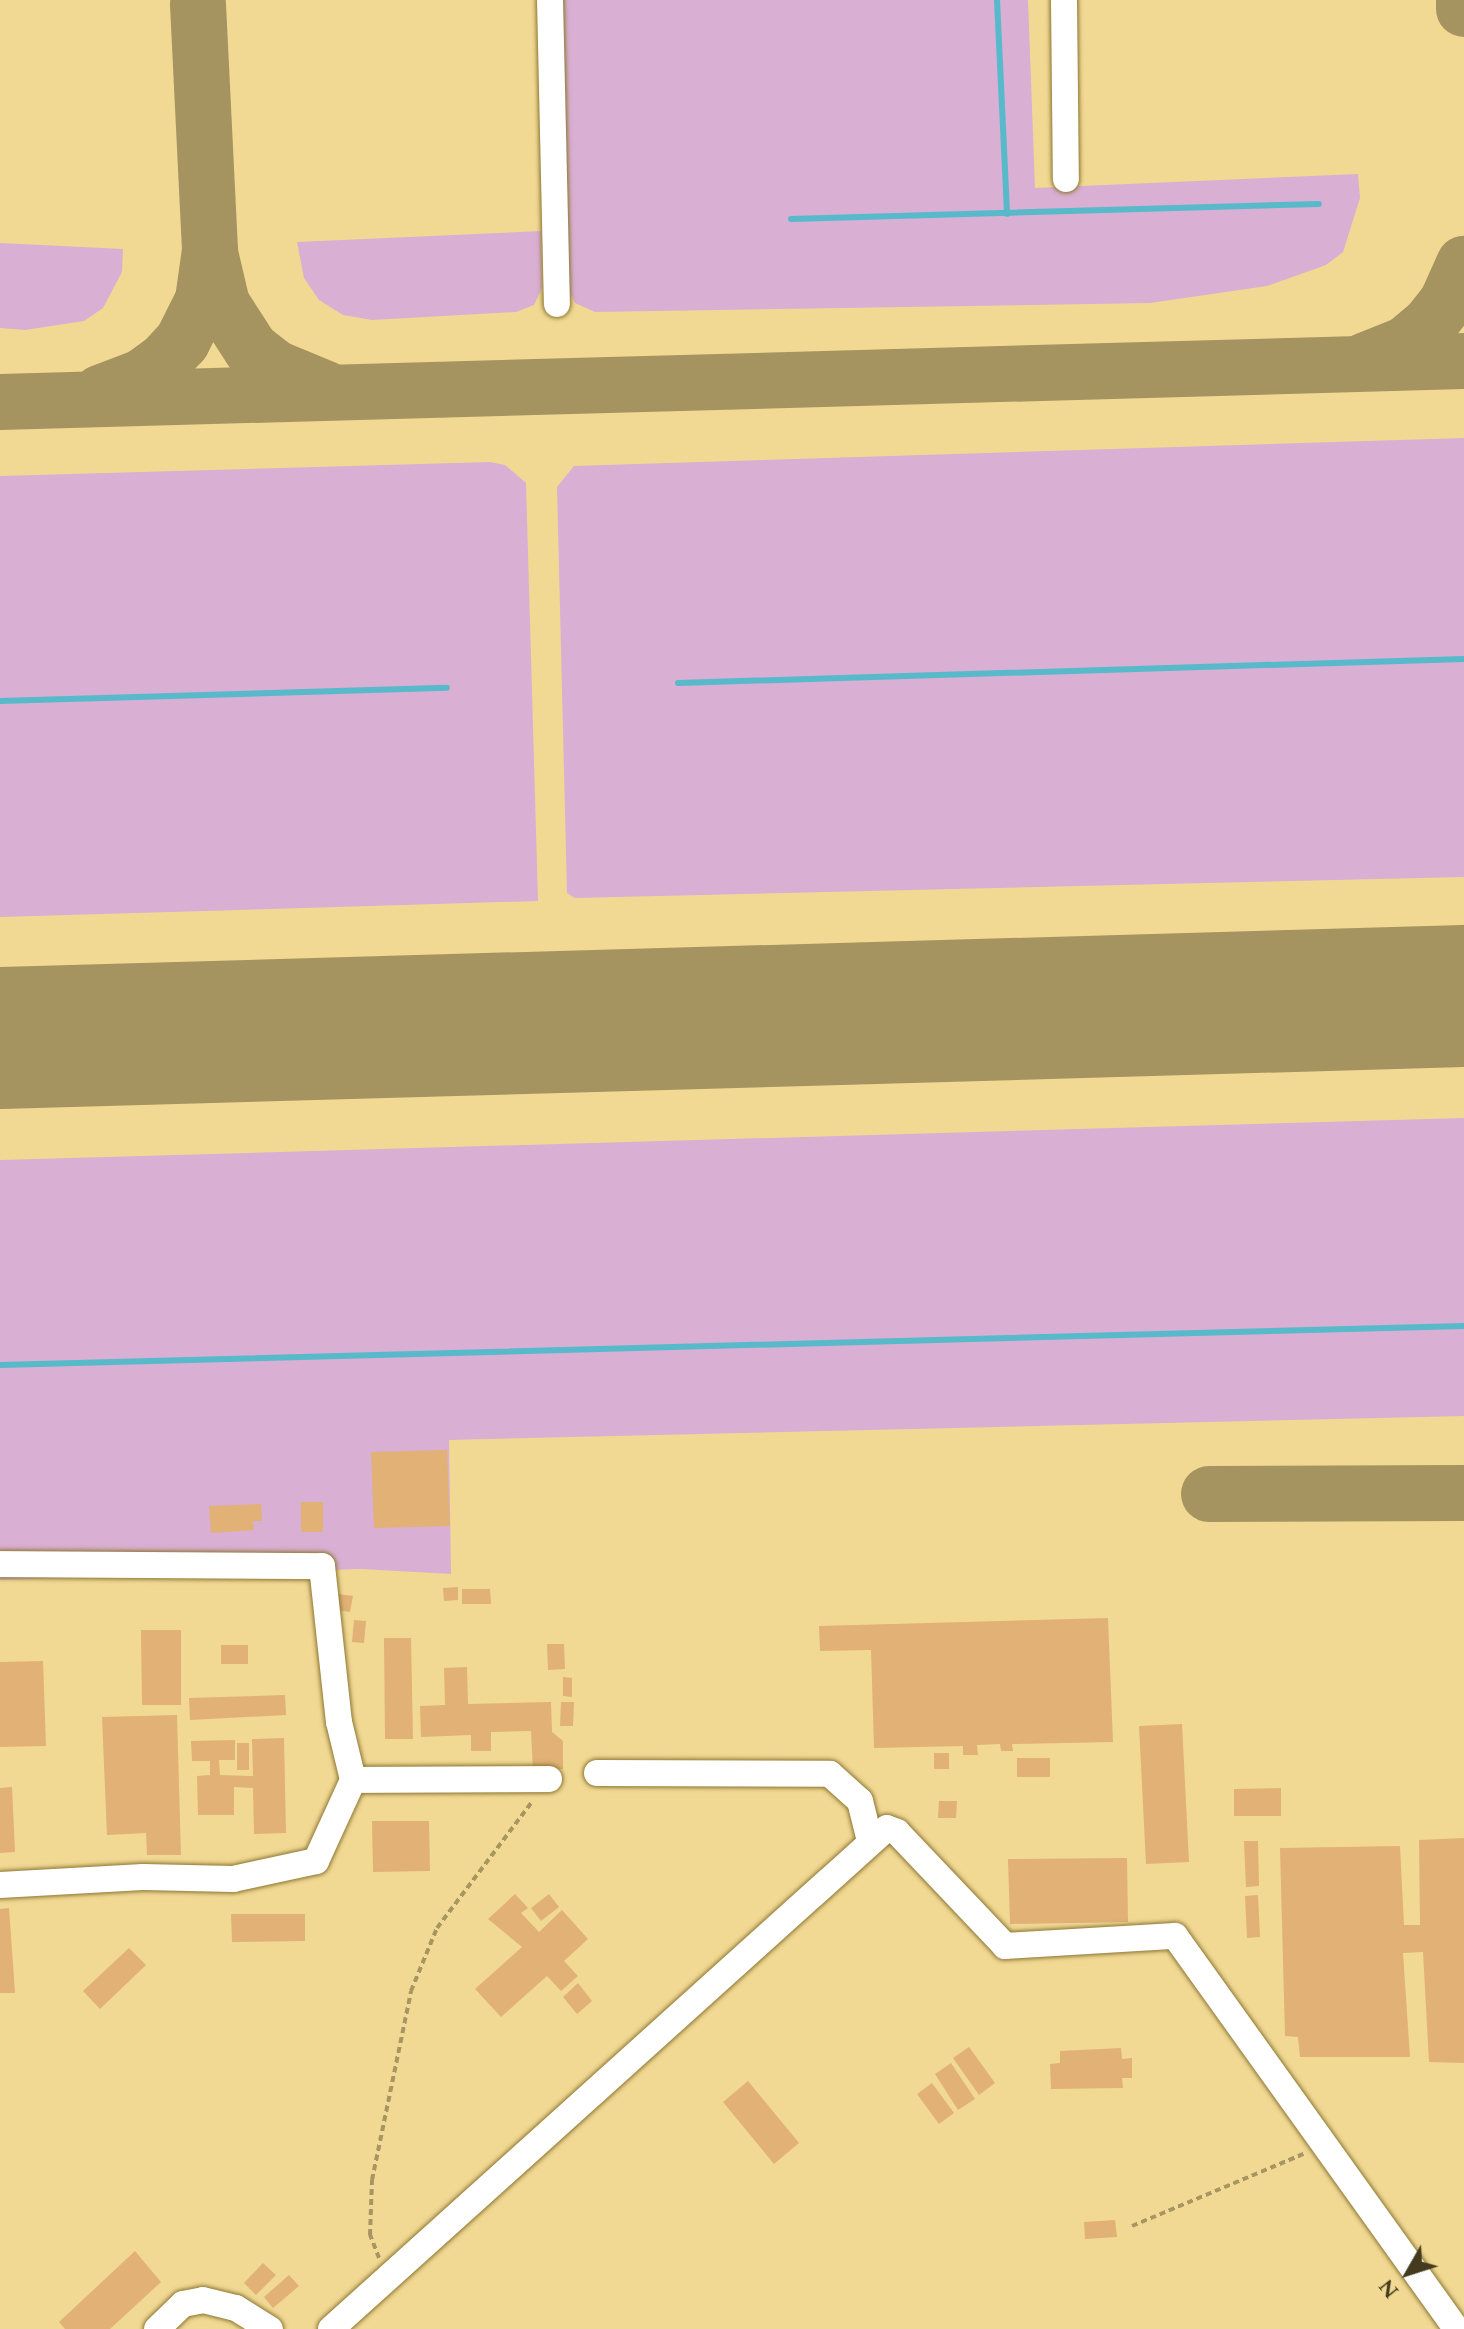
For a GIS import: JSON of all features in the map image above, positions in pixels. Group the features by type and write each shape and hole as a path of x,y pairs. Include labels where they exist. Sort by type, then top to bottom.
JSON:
{"street":[{"path":"550,0 557,304"},
{"path":"1064,0 1066,179"},
{"path":"0,1564 322,1566 339,1722 353,1780 316,1861 233,1879 143,1877 0,1885"},
{"path":"597,1773 814,1770 830,1774 860,1801 870,1841"},
{"path":"353,1780 549,1779"},
{"path":"331,2329 887,1828 897,1832 1005,1946 1175,1936 1456,2329"},
{"path":"157,2329 183,2304 203,2300 236,2308 270,2329"}],"path":[{"path":"386,2279 370,2235 372,2180 411,1991 437,1928 549,1779"},
{"path":"1132,2226 1311,2150"}],"shaded area":[{"path":"559,0 1028,0 1035,188 1358,174 1360,198 1343,252 1326,265 1267,286 1150,303 595,312 575,303 570,293"},
{"path":"541,231 542,288 534,305 516,312 372,320 343,315 319,300 304,278 297,242"},
{"path":"0,243 123,249 122,272 103,308 84,321 25,330 0,328"},
{"path":"1464,438 1464,877 575,898 567,893 557,487 574,466"},
{"path":"490,462 505,465 526,483 538,901 0,917 0,476"},
{"path":"1464,1118 1464,1416 449,1440 451,1574 361,1569 0,1580 0,1160"}],"building":[{"path":"447,1450 450,1526 374,1528 371,1452"},
{"path":"301,1502 323,1502 323,1532 301,1532"},
{"path":"261,1504 262,1521 253,1521 254,1530 211,1533 209,1506"},
{"path":"458,1587 458,1600 444,1601 443,1588"},
{"path":"462,1589 490,1589 491,1604 462,1604"},
{"path":"338,1594 353,1596 350,1612 336,1610"},
{"path":"1108,1618 1113,1742 1012,1744 1013,1751 1001,1751 1000,1744 977,1745 978,1755 963,1755 963,1746 874,1748 871,1650 820,1651 819,1626"},
{"path":"354,1620 366,1621 364,1643 352,1642"},
{"path":"141,1630 181,1630 181,1705 142,1705"},
{"path":"384,1638 411,1638 413,1739 385,1739"},
{"path":"547,1644 564,1644 565,1669 548,1670"},
{"path":"221,1645 248,1645 248,1664 221,1664"},
{"path":"43,1661 46,1746 0,1747 0,1662"},
{"path":"467,1667 468,1704 551,1702 552,1732 563,1741 563,1769 533,1770 531,1731 491,1732 491,1751 471,1751 471,1735 421,1737 420,1706 445,1705 444,1668"},
{"path":"563,1677 572,1678 572,1697 563,1696"},
{"path":"285,1695 286,1715 190,1720 189,1698"},
{"path":"561,1702 574,1702 573,1726 560,1726"},
{"path":"177,1715 181,1855 147,1855 146,1833 107,1835 102,1717"},
{"path":"1182,1724 1189,1862 1146,1864 1139,1726"},
{"path":"284,1738 286,1833 254,1834 253,1788 234,1787 234,1815 198,1815 197,1776 210,1775 210,1761 192,1761 191,1741 235,1740 235,1760 219,1760 220,1775 253,1776 252,1739"},
{"path":"237,1743 249,1743 249,1770 237,1770"},
{"path":"934,1753 949,1753 949,1769 934,1769"},
{"path":"1017,1758 1050,1758 1050,1777 1017,1777"},
{"path":"12,1787 15,1852 0,1853 0,1788"},
{"path":"1281,1788 1281,1816 1234,1816 1234,1789"},
{"path":"939,1801 957,1801 956,1818 938,1818"},
{"path":"372,1821 429,1821 430,1871 373,1872"},
{"path":"1464,1838 1464,2063 1429,2062 1423,1952 1403,1953 1410,2057 1300,2057 1298,2037 1285,2036 1280,1848 1400,1846 1404,1925 1420,1925 1419,1840"},
{"path":"1244,1841 1258,1841 1259,1886 1246,1887"},
{"path":"1127,1858 1128,1922 1010,1924 1008,1859"},
{"path":"515,1894 528,1908 521,1913 539,1932 562,1910 588,1939 564,1961 578,1976 561,1991 547,1976 501,2017 475,1989 522,1947 488,1919"},
{"path":"549,1894 559,1907 541,1921 531,1908"},
{"path":"1258,1895 1260,1937 1247,1938 1245,1896"},
{"path":"9,1908 15,1993 0,1993 0,1909"},
{"path":"231,1914 305,1914 305,1941 232,1942"},
{"path":"129,1948 146,1965 100,2009 83,1991"},
{"path":"578,1983 592,2001 577,2014 563,1997"},
{"path":"969,2047 995,2083 979,2095 953,2058"},
{"path":"1121,2048 1122,2059 1132,2058 1132,2078 1122,2078 1123,2088 1051,2089 1050,2064 1060,2063 1060,2051"},
{"path":"951,2063 975,2099 958,2110 935,2074"},
{"path":"748,2081 799,2143 774,2164 723,2102"},
{"path":"932,2083 954,2113 939,2124 917,2094"},
{"path":"1115,2220 1117,2237 1085,2239 1084,2222"},
{"path":"135,2251 161,2282 110,2329 65,2329 59,2322"},
{"path":"263,2263 276,2275 256,2295 244,2283"},
{"path":"289,2275 299,2286 273,2308 264,2297"}],"waterway":[{"path":"997,0 1007,214"},
{"path":"791,219 1319,204"},
{"path":"678,683 1464,659"},
{"path":"0,701 447,688"},
{"path":"0,1365 1464,1326"}],"taxiway":[{"path":"1464,0 1464,9"},
{"path":"100,393 142,377 165,360 182,342 203,300 210,250 198,4"},
{"path":"211,257 222,304 251,349 275,368 326,389"},
{"path":"1364,361 1406,344 1429,325 1447,302 1464,264"},
{"path":"0,402 1464,361"},
{"path":"1209,1494 1464,1493"}],"runway":[{"path":"0,1038 1464,996"}]}
